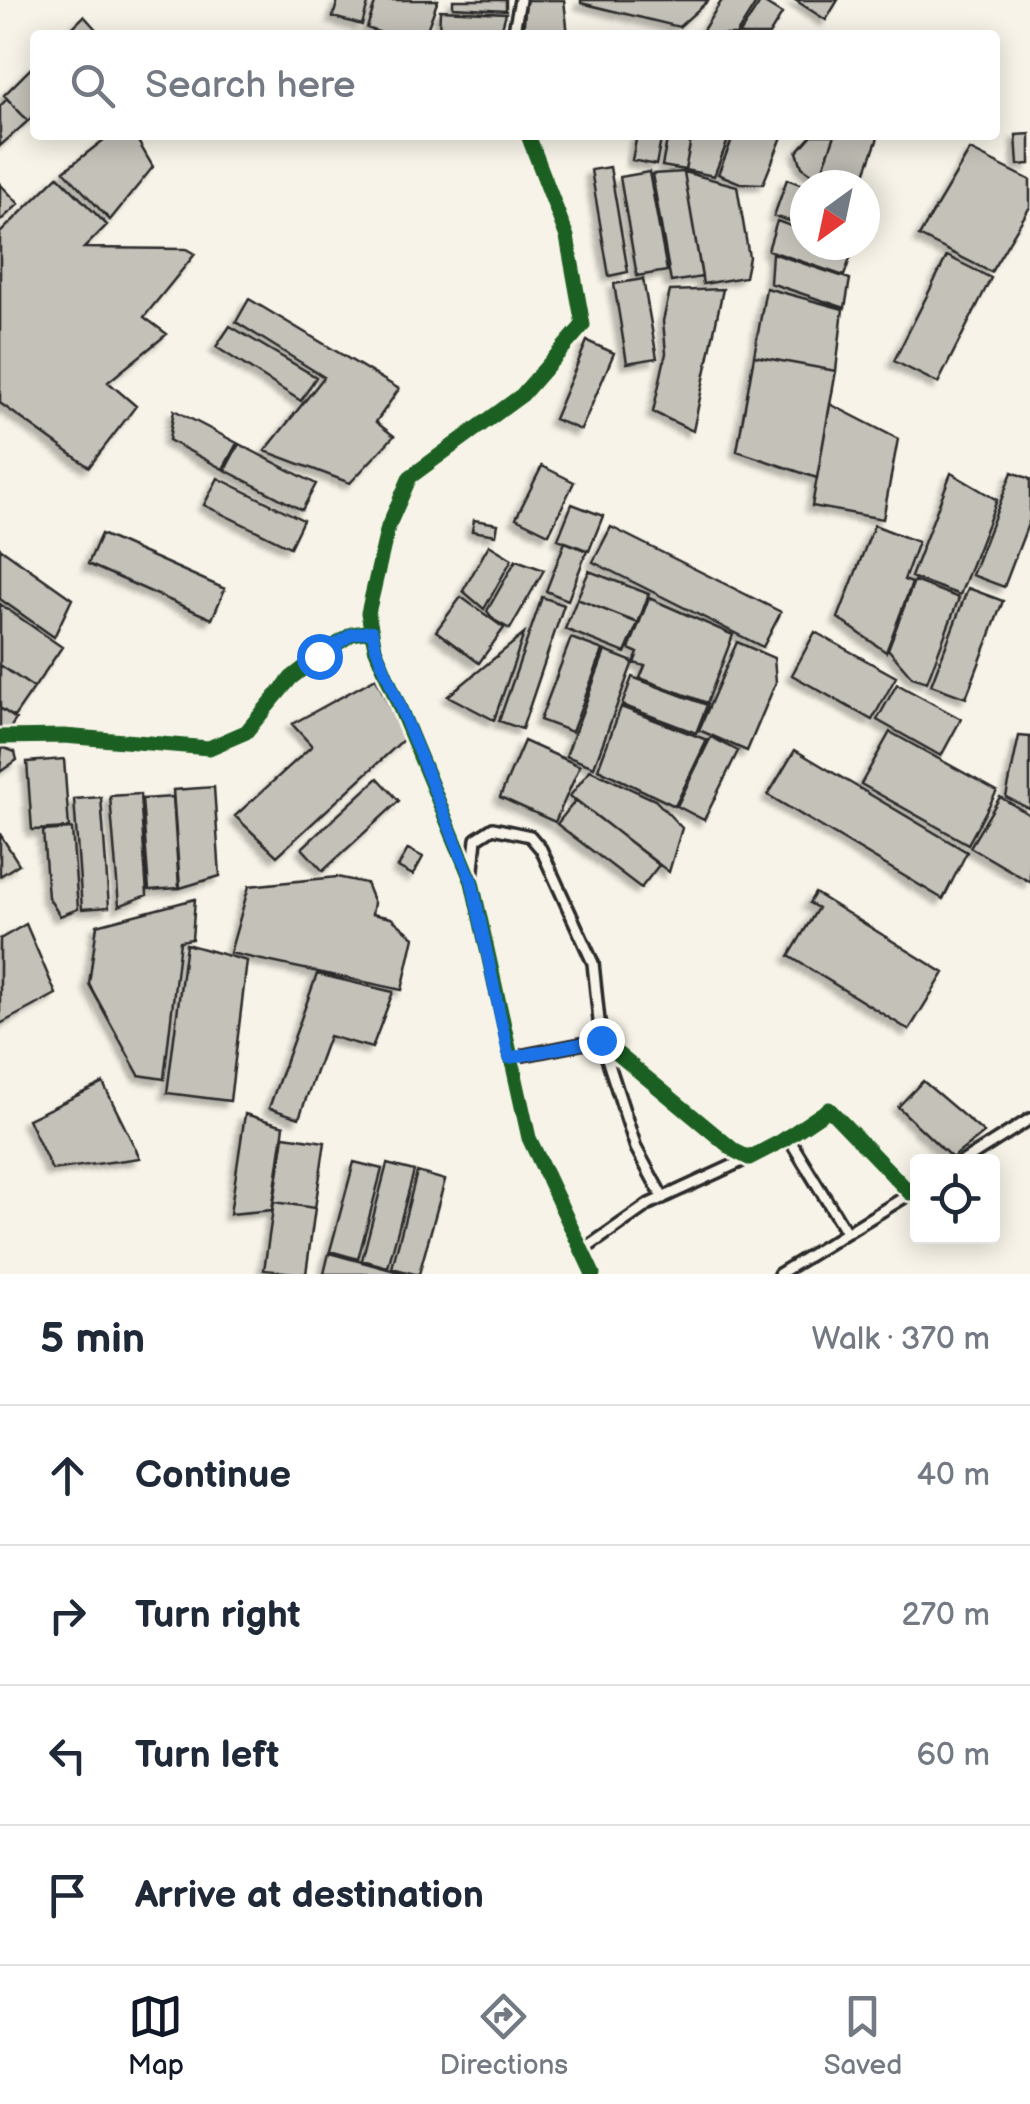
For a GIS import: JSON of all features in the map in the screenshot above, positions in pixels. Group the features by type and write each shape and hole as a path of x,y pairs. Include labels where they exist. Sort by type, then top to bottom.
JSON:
{"street":[{"path":"514,30 520,0"},
{"path":"530,140 567,237 583,325 522,394 410,477 388,527 368,613 376,648 472,882 529,1138 593,1274"},
{"path":"0,737 64,736 209,748 246,732 292,678 319,656 352,634 372,631"},
{"path":"472,882 476,839 493,828 530,836 541,850 593,963 601,1040 636,1148 663,1198"},
{"path":"509,1058 601,1040"},
{"path":"601,1040 735,1151 749,1158"},
{"path":"582,1251 663,1198 749,1158 829,1110 910,1187"},
{"path":"975,1154 1030,1120"},
{"path":"788,1137 846,1232"},
{"path":"778,1274 910,1193"}],"building":[{"path":"338,0 369,0 362,25 333,17"},
{"path":"376,0 438,0 427,30 367,28"},
{"path":"453,0 506,0 506,10 453,7"},
{"path":"526,0 564,0 567,30 523,30"},
{"path":"581,0 709,0 679,27"},
{"path":"722,0 758,0 739,30 703,30"},
{"path":"795,0 838,0 826,20"},
{"path":"761,1 782,14 772,30 742,30"},
{"path":"440,10 506,13 501,30 439,30"},
{"path":"84,16 97,30 70,30"},
{"path":"30,69 28,121 4,95"},
{"path":"7,99 28,121 0,146 0,106"},
{"path":"1030,134 1030,164 1018,165 1016,135"},
{"path":"104,140 138,140 153,167 110,220 64,171"},
{"path":"636,140 661,140 656,165 632,160"},
{"path":"667,140 691,140 685,170 662,166"},
{"path":"691,140 728,140 714,176 685,170"},
{"path":"732,140 781,140 763,184 740,183 718,174"},
{"path":"808,140 833,140 822,170 802,167 797,152"},
{"path":"833,140 877,140 866,170 822,170"},
{"path":"970,150 1030,180 1030,207 991,272 919,236"},
{"path":"610,167 628,272 609,276 591,170"},
{"path":"649,172 667,271 637,276 620,177"},
{"path":"684,172 702,277 671,282 652,174"},
{"path":"684,172 737,186 749,257 745,277 703,284"},
{"path":"58,176 107,225 84,248 186,249 195,254 144,317 167,334 108,382 136,406 89,467 0,403 0,233"},
{"path":"787,179 790,180 790,221 774,216"},
{"path":"0,184 19,204 0,221"},
{"path":"777,221 790,226 790,258 768,250"},
{"path":"772,253 850,279 845,308 770,283"},
{"path":"947,256 991,278 938,383 894,361"},
{"path":"797,260 850,260 844,276"},
{"path":"643,279 657,358 627,363 614,284"},
{"path":"766,288 843,309 836,371 754,356"},
{"path":"723,289 693,431 653,412 666,353 663,321 670,291"},
{"path":"249,299 399,389 376,422 394,436 350,483 265,451 324,377 236,322"},
{"path":"230,326 316,377 301,401 216,347"},
{"path":"587,341 614,353 581,430 554,419"},
{"path":"754,356 836,371 817,478 737,451"},
{"path":"830,404 898,439 883,519 812,506"},
{"path":"174,410 237,443 223,469 169,440"},
{"path":"239,444 316,484 302,510 225,470"},
{"path":"542,466 574,482 549,534 516,518"},
{"path":"1012,472 1030,479 1030,519 1004,587 972,575"},
{"path":"951,473 997,500 960,595 911,577"},
{"path":"218,478 303,520 290,547 204,505"},
{"path":"572,504 603,516 589,551 558,539"},
{"path":"474,520 498,524 496,535 472,531"},
{"path":"874,525 918,542 904,580 912,583 886,652 838,618"},
{"path":"611,527 781,612 763,647 593,562"},
{"path":"101,534 225,589 212,619 88,564"},
{"path":"565,542 587,551 568,600 546,591"},
{"path":"489,545 512,559 484,609 463,591"},
{"path":"0,548 72,599 54,637 0,599"},
{"path":"516,560 544,570 510,629 487,611"},
{"path":"589,571 649,594 638,623 577,599"},
{"path":"914,581 959,598 927,682 912,677 888,649"},
{"path":"968,588 1003,601 966,698 931,685"},
{"path":"461,597 504,628 479,663 436,631"},
{"path":"542,597 564,605 522,729 499,721"},
{"path":"649,598 733,635 707,703 640,678 645,666 634,663 638,653 629,649"},
{"path":"577,599 638,623 625,653 565,629"},
{"path":"0,604 62,647 34,688 0,665"},
{"path":"815,632 896,677 872,720 792,675"},
{"path":"524,634 494,720 448,696"},
{"path":"571,638 603,650 572,732 540,720"},
{"path":"737,642 774,658 776,682 747,751 699,730"},
{"path":"605,651 633,662 594,767 566,756"},
{"path":"0,665 34,688 14,717 0,708"},
{"path":"632,677 707,705 696,733 622,705"},
{"path":"376,678 404,739 277,856 235,816 312,746 292,724"},
{"path":"897,684 961,719 941,756 877,720"},
{"path":"621,707 707,740 675,806 598,769"},
{"path":"0,708 16,719 7,733 0,733"},
{"path":"890,732 997,791 968,844 861,784"},
{"path":"1019,736 1030,737 1030,809 1006,797"},
{"path":"711,737 738,751 704,820 677,806"},
{"path":"524,741 580,766 555,822 500,797"},
{"path":"2,747 15,752 17,760 0,772"},
{"path":"795,750 967,852 943,899 768,795"},
{"path":"64,759 69,828 32,830 27,762"},
{"path":"590,770 655,800 682,828 669,872 570,796"},
{"path":"378,778 399,801 323,871 302,848"},
{"path":"214,787 220,876 180,888 173,790"},
{"path":"140,794 147,895 119,906 110,796"},
{"path":"101,797 109,907 82,909 74,799"},
{"path":"173,797 179,888 149,890 142,799"},
{"path":"1000,797 1030,815 1030,882 970,847"},
{"path":"576,800 659,865 641,888 557,824"},
{"path":"72,829 78,909 60,916 48,897 43,831"},
{"path":"0,834 19,864 0,876"},
{"path":"408,849 423,857 413,875 398,867"},
{"path":"337,877 366,883 374,903 372,914 391,918 414,937 402,990 230,953 249,886"},
{"path":"815,893 944,973 909,1030 789,956 818,908 809,903"},
{"path":"195,899 192,939 180,941 164,1079 139,1075 89,984 97,925"},
{"path":"26,924 56,994 0,1024 0,939"},
{"path":"186,944 247,961 230,1101 167,1093"},
{"path":"317,974 393,992 372,1048 329,1036 299,1118 269,1108"},
{"path":"923,1081 984,1133 957,1154 948,1154 898,1107"},
{"path":"103,1083 140,1158 52,1170 28,1119"},
{"path":"245,1114 284,1126 272,1210 230,1214"},
{"path":"284,1136 325,1142 315,1208 274,1202"},
{"path":"354,1162 382,1169 358,1259 330,1251"},
{"path":"387,1164 414,1171 388,1267 362,1260"},
{"path":"417,1172 445,1180 419,1274 415,1274 392,1268"},
{"path":"274,1202 315,1208 306,1274 264,1270"},
{"path":"329,1253 406,1274 324,1274"}],"cycle path":[{"path":"530,140 567,237 583,325 522,395 410,477 388,527 368,613 375,648 472,882 529,1138 593,1274"},
{"path":"0,737 64,736 209,748 246,732 291,678 319,656 352,634 372,631"},
{"path":"601,1040 735,1151 749,1158 829,1109 910,1193"}],"route":[{"path":"319,656 352,634 372,631 472,882 509,1058 601,1040"}]}
